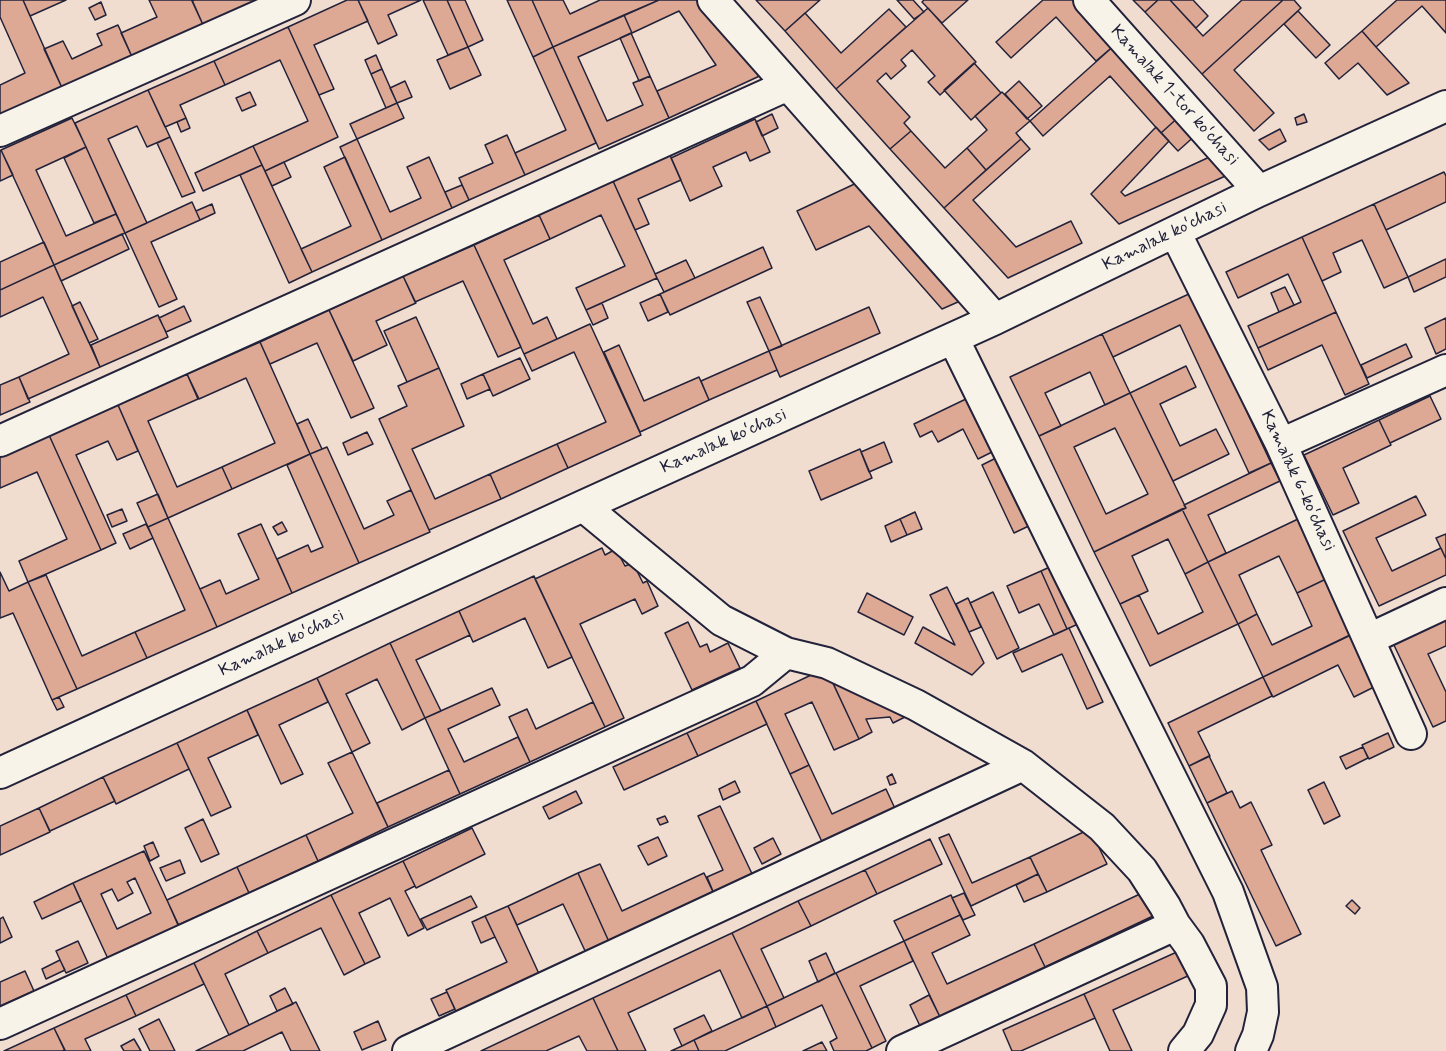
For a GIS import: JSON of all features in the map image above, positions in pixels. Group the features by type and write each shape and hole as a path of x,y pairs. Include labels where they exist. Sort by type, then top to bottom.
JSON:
{"street":[{"path":"0,131 295,0"},
{"path":"713,0 995,320"},
{"name":"Kamalak 1-tor koʻchasi","path":"1089,0 1259,191"},
{"path":"0,441 788,85"},
{"name":"Kamalak koʻchasi","path":"0,772 995,320 1259,191 1446,106"},
{"name":"Kamalak 6-koʻchasi","path":"1175,232 1281,444 1411,734"},
{"path":"953,338 1228,892 1262,987 1263,1012 1258,1035 1251,1051"},
{"path":"1281,444 1446,370"},
{"path":"583,506 721,621 786,653 827,663 916,705 1023,765 1102,827 1142,870 1189,944 1211,986 1211,1005 1198,1034 1184,1051"},
{"path":"1369,639 1446,603"},
{"path":"0,1023 752,681 786,653"},
{"path":"408,1051 1023,765"},
{"path":"902,1051 1175,925"}],"building":[{"path":"0,0 23,0 63,90 0,118 0,85 25,73 0,17"},
{"path":"23,0 66,0 30,16"},
{"path":"149,0 192,0 204,27 133,59 121,33 157,17"},
{"path":"266,0 204,27 192,1"},
{"path":"347,0 358,0 368,21 314,45 334,89 319,95 288,27"},
{"path":"358,0 421,0 388,15 397,35 378,44"},
{"path":"423,0 447,0 468,47 448,55"},
{"path":"447,0 465,0 483,40 468,47"},
{"path":"507,0 532,0 553,47 533,57"},
{"path":"532,0 563,0 570,14 600,0 659,0 553,47"},
{"path":"659,0 702,0 766,73 669,118 657,91 716,65 679,11 632,33 624,15"},
{"path":"756,0 820,0 785,31"},
{"path":"897,0 913,0 924,12 914,19"},
{"path":"924,0 968,0 942,23 922,2"},
{"path":"1043,0 1078,0 1117,43 1096,61 1056,17 1011,58 996,42"},
{"path":"1133,0 1158,0 1145,12"},
{"path":"1158,0 1170,0 1203,36 1242,0 1283,0 1202,74 1145,12"},
{"path":"1170,0 1193,0 1208,16 1196,28"},
{"path":"1283,0 1294,0 1301,8 1234,70 1274,113 1254,131 1202,74"},
{"path":"1397,0 1446,0 1446,33 1422,6 1376,47 1362,31"},
{"path":"101,2 106,15 95,20 89,8"},
{"path":"928,8 976,62 940,95 928,82 935,76 912,50 901,60 906,66 891,79 886,73 877,81 910,117 904,123 911,131 890,149 836,89"},
{"path":"889,9 906,27 836,89 785,31 805,13 841,53"},
{"path":"1298,11 1330,45 1316,58 1284,24"},
{"path":"624,15 632,33 578,57 607,121 643,105 633,83 650,76 669,118 599,149 553,47"},
{"path":"118,25 133,59 63,90 44,49 63,41 72,59 102,45 97,34"},
{"path":"288,27 338,137 265,171 253,146 308,121 280,60 225,85 214,61"},
{"path":"1362,31 1409,83 1387,95 1358,63 1339,79 1325,63"},
{"path":"631,33 650,76 639,81 620,38"},
{"path":"1117,43 1182,114 1161,133 1110,76 1043,136 1030,121"},
{"path":"468,47 481,75 450,89 437,60"},
{"path":"553,47 596,143 525,175 515,153 566,130 533,57"},
{"path":"376,55 382,69 371,74 365,60"},
{"path":"214,61 225,85 180,105 186,118 165,127 148,90"},
{"path":"974,63 1001,93 971,120 944,90"},
{"path":"382,69 397,103 386,108 371,74"},
{"path":"405,81 412,97 397,103 390,88"},
{"path":"1019,81 1042,106 1027,119 1005,94"},
{"path":"148,90 170,137 147,147 137,126 108,139 147,223 125,233 75,123"},
{"path":"250,92 256,105 242,111 236,98"},
{"path":"1002,92 1030,121 1016,133 1021,139 986,170 967,148 987,130 975,116"},
{"path":"397,103 404,118 357,139 350,124"},
{"path":"772,114 778,128 762,136 756,122"},
{"path":"1182,114 1198,133 1178,151 1161,133"},
{"path":"1304,114 1307,122 1297,125 1295,118"},
{"path":"72,118 86,147 36,170 66,236 116,214 125,233 54,265 1,150"},
{"path":"186,118 190,128 181,132 177,122"},
{"path":"755,119 770,152 750,161 746,152 713,167 722,186 690,201 671,158"},
{"path":"1156,127 1169,141 1121,192 1125,196 1216,154 1232,173 1119,224 1091,194"},
{"path":"1280,129 1286,141 1269,150 1259,140"},
{"path":"911,131 945,168 967,148 986,170 944,208 890,149"},
{"path":"507,135 525,175 469,200 459,178 493,163 485,145"},
{"path":"170,137 195,192 182,197 157,143"},
{"path":"357,139 390,212 421,198 407,167 429,157 452,208 382,240 340,147"},
{"path":"1021,139 1030,149 973,200 1016,247 1071,221 1082,243 1008,278 944,208"},
{"path":"253,146 262,165 203,191 195,173"},
{"path":"86,147 116,214 94,223 64,158"},
{"path":"0,151 13,175 0,181"},
{"path":"670,155 681,180 638,199 649,224 635,230 613,181"},
{"path":"345,157 382,240 312,272 301,249 351,226 324,167"},
{"path":"284,162 291,177 272,186 265,171"},
{"path":"262,165 312,272 289,283 240,175"},
{"path":"1444,172 1446,202 1386,230 1374,204"},
{"path":"863,180 967,298 942,309 869,226 816,250 797,211"},
{"path":"613,181 657,278 586,310 576,288 625,266 601,215 550,239 539,215"},
{"path":"462,185 469,200 452,208 445,192"},
{"path":"192,202 200,220 151,242 177,299 159,307 125,233"},
{"path":"212,204 215,213 200,220 196,211"},
{"path":"1374,204 1408,277 1384,288 1362,240 1333,253 1341,272 1322,281 1302,237"},
{"path":"539,215 550,239 504,260 533,324 547,317 557,339 524,354 474,245"},
{"path":"122,234 129,249 61,281 54,265"},
{"path":"1302,237 1336,312 1258,348 1248,326 1301,302 1288,274 1238,298 1226,272"},
{"path":"44,242 54,265 0,290 0,262"},
{"path":"474,245 521,347 498,357 463,281 415,302 403,276"},
{"path":"763,247 772,268 670,315 660,294"},
{"path":"1446,259 1446,277 1414,292 1408,277"},
{"path":"686,260 695,278 664,292 655,274"},
{"path":"54,265 100,367 28,399 19,377 69,354 43,297 0,317 0,290"},
{"path":"403,276 416,303 376,321 387,345 353,361 329,310"},
{"path":"1285,287 1294,305 1279,312 1271,293"},
{"path":"1191,293 1271,463 1249,473 1180,325 1113,357 1102,334"},
{"path":"660,294 668,312 648,321 640,303"},
{"path":"760,297 782,346 769,351 747,302"},
{"path":"80,302 98,339 89,343 72,306"},
{"path":"602,303 608,318 593,325 586,310"},
{"path":"184,306 191,321 166,332 159,318"},
{"path":"869,307 880,333 780,377 769,351"},
{"path":"329,310 374,408 351,418 317,343 270,364 260,342"},
{"path":"1336,312 1369,384 1345,395 1322,345 1268,370 1258,348"},
{"path":"158,315 168,337 100,367 91,345"},
{"path":"416,317 439,368 407,382 384,331"},
{"path":"1446,318 1446,349 1436,354 1425,328"},
{"path":"590,324 641,435 568,468 557,444 606,422 574,352 532,371 524,354"},
{"path":"1102,334 1130,393 1105,405 1090,372 1045,393 1061,426 1039,436 1010,377"},
{"path":"260,342 310,454 232,489 222,467 275,443 246,378 199,399 187,374"},
{"path":"1406,344 1412,357 1367,378 1361,365"},
{"path":"619,345 644,401 699,377 709,400 640,432 604,352"},
{"path":"769,351 777,370 709,400 701,381"},
{"path":"520,358 530,379 493,396 483,374"},
{"path":"1186,366 1196,387 1160,404 1180,446 1216,429 1229,454 1173,481 1130,393"},
{"path":"439,368 464,426 412,449 435,499 490,474 501,499 429,530 379,419 407,406 398,386"},
{"path":"187,374 198,399 148,421 177,487 222,467 232,489 168,518 118,405"},
{"path":"483,374 490,389 467,399 461,384"},
{"path":"19,377 30,402 0,415 0,385"},
{"path":"1130,393 1186,508 1094,552 1039,436","holes":["1115,428 1148,494 1106,514 1074,447"]},
{"path":"1430,396 1441,419 1390,443 1379,420"},
{"path":"968,398 994,451 978,459 963,429 938,442 932,431 920,437 914,424"},
{"path":"118,405 138,451 117,460 108,441 76,455 116,543 101,550 49,435"},
{"path":"308,419 322,449 310,454 297,424"},
{"path":"1379,420 1391,445 1343,468 1359,503 1333,515 1304,455"},
{"path":"367,432 373,444 348,455 343,443"},
{"path":"49,435 101,550 28,582 19,561 67,539 37,472 0,488 0,457"},
{"path":"884,442 892,462 869,472 861,452"},
{"path":"557,444 568,468 501,499 490,474"},
{"path":"327,447 364,529 394,515 387,501 411,490 430,532 359,563 310,454"},
{"path":"860,449 872,478 821,500 809,471"},
{"path":"310,454 359,563 292,593 277,559 308,545 311,552 323,547 287,465"},
{"path":"1000,456 1033,524 1014,533 982,465"},
{"path":"1271,463 1280,481 1208,515 1226,553 1208,562 1182,509 1186,508 1184,505"},
{"path":"158,494 168,518 148,527 137,503"},
{"path":"1416,496 1426,515 1376,538 1392,571 1441,548 1446,559 1446,575 1379,606 1343,531"},
{"path":"122,509 127,521 112,527 107,515"},
{"path":"1182,509 1208,562 1185,574 1168,539 1132,556 1148,591 1120,604 1094,552"},
{"path":"915,512 922,529 907,535 900,519"},
{"path":"168,518 217,627 147,658 135,632 185,610 148,527"},
{"path":"900,519 907,535 891,542 885,526"},
{"path":"1298,519 1326,579 1297,593 1279,556 1239,575 1257,614 1238,624 1208,562"},
{"path":"282,522 287,531 278,535 273,527"},
{"path":"146,524 153,538 130,549 123,534"},
{"path":"261,524 292,593 217,627 200,589 220,580 226,594 259,579 238,534"},
{"path":"1446,534 1446,559 1436,538"},
{"path":"602,548 605,555 616,549 625,566 633,563 643,583 647,581 658,606 642,614 635,599 580,624 624,718 605,727 535,579"},
{"path":"1208,562 1238,624 1150,666 1120,604 1139,595 1158,634 1203,612 1185,574"},
{"path":"1052,566 1078,624 1067,629 1041,571"},
{"path":"1041,571 1067,629 1054,635 1039,604 1019,613 1007,586"},
{"path":"0,572 9,591 28,582 77,689 52,700 13,613 0,618"},
{"path":"46,575 82,656 135,632 147,658 77,689 28,582"},
{"path":"534,576 572,657 548,668 525,618 473,642 459,611"},
{"path":"1326,579 1353,634 1263,677 1238,624 1257,614 1272,645 1312,626 1297,593"},
{"path":"947,587 984,663 972,675 915,643 923,627 955,645 930,595"},
{"path":"993,592 1019,648 997,659 970,603"},
{"path":"867,593 913,617 904,635 858,612"},
{"path":"968,598 981,627 969,632 956,604"},
{"path":"459,611 470,635 416,660 441,711 425,718 390,643"},
{"path":"1446,615 1446,646 1428,654 1446,692 1446,721 1433,727 1392,641"},
{"path":"688,622 700,647 707,644 710,652 728,643 740,668 692,690 665,633"},
{"path":"1069,628 1103,702 1087,709 1062,654 1022,672 1013,653"},
{"path":"1352,634 1376,686 1354,697 1338,665 1273,697 1263,677"},
{"path":"390,643 425,718 402,730 377,679 346,694 370,743 352,752 317,678"},
{"path":"826,668 859,739 834,750 812,702 785,714 809,765 790,774 756,701"},
{"path":"830,677 911,714 893,723 890,717 866,719 872,732 859,739"},
{"path":"1263,677 1272,696 1198,732 1210,756 1189,766 1168,723"},
{"path":"317,678 328,702 279,725 303,774 281,784 247,710"},
{"path":"492,688 500,705 448,729 464,762 518,737 530,762 460,794 425,718"},
{"path":"59,697 64,707 57,710 52,700"},
{"path":"756,701 767,724 698,756 687,733"},
{"path":"593,702 605,727 530,762 509,717 527,709 536,729"},
{"path":"247,710 258,735 208,758 231,807 211,816 177,743"},
{"path":"687,733 698,756 624,790 613,767"},
{"path":"1388,733 1394,747 1369,759 1362,745"},
{"path":"177,743 189,769 116,804 103,777"},
{"path":"1363,747 1368,758 1346,769 1340,757"},
{"path":"352,752 388,827 318,861 306,835 353,813 328,763"},
{"path":"1209,756 1227,793 1207,803 1189,766"},
{"path":"809,765 832,814 886,789 897,813 824,846 790,774"},
{"path":"449,770 460,794 388,827 377,803"},
{"path":"892,774 896,783 890,785 887,777"},
{"path":"103,777 115,801 50,831 39,808"},
{"path":"735,781 740,792 723,800 719,789"},
{"path":"1324,782 1340,816 1324,824 1308,790"},
{"path":"576,791 582,803 549,819 543,807"},
{"path":"1232,791 1240,808 1251,802 1272,845 1261,850 1301,934 1276,946 1207,803"},
{"path":"720,806 754,878 715,896 707,877 723,870 698,816"},
{"path":"39,808 50,832 0,855 0,826"},
{"path":"665,816 668,822 660,825 657,819"},
{"path":"203,819 219,854 201,862 185,828"},
{"path":"472,828 485,854 416,888 403,861"},
{"path":"1090,829 1107,864 1047,892 1030,857"},
{"path":"949,834 972,883 1030,857 1038,874 971,906 939,838"},
{"path":"306,835 318,861 249,893 237,867"},
{"path":"658,837 667,856 648,865 638,846"},
{"path":"773,838 781,854 762,864 754,848"},
{"path":"930,839 942,864 877,894 865,870"},
{"path":"153,842 159,856 150,861 144,846"},
{"path":"144,851 180,928 109,961 73,883","holes":["135,878 151,913 117,929 101,894 112,889 118,901 133,893 127,882"]},
{"path":"180,860 185,873 166,881 160,868"},
{"path":"403,861 415,886 405,891 424,928 408,936 390,898 359,913 380,957 365,964 331,895"},
{"path":"600,864 622,911 704,873 715,896 610,944 578,873"},
{"path":"237,867 249,893 178,925 167,900"},
{"path":"865,870 877,894 811,926 798,901"},
{"path":"578,873 610,944 587,955 563,904 517,925 508,906"},
{"path":"1038,874 1047,892 1024,902 1016,885"},
{"path":"73,883 81,901 42,919 34,902"},
{"path":"964,893 975,915 963,920 952,898"},
{"path":"1142,893 1153,916 1045,967 1034,944"},
{"path":"331,895 365,964 344,975 321,928 268,953 257,931"},
{"path":"951,895 960,915 904,941 894,921"},
{"path":"471,896 477,907 427,930 421,919"},
{"path":"1352,900 1360,908 1355,914 1346,906"},
{"path":"798,901 811,926 761,949 784,998 767,1006 732,933"},
{"path":"508,906 540,976 457,1014 446,990 507,962 485,916"},
{"path":"960,915 970,935 932,953 947,984 1034,944 1045,967 940,1017 904,941"},
{"path":"485,916 495,937 481,943 472,922"},
{"path":"3,917 12,937 0,943 0,919"},
{"path":"257,931 268,953 225,974 249,1025 229,1035 194,963"},
{"path":"732,933 767,1006 742,1018 720,970 628,1013 646,1051 618,1051 593,998"},
{"path":"78,941 88,963 66,973 56,951"},
{"path":"904,941 913,961 860,986 886,1041 872,1048 836,973"},
{"path":"1179,951 1190,975 1113,1010 1132,1051 1110,1051 1084,994"},
{"path":"826,953 835,973 818,982 809,961"},
{"path":"60,960 65,970 46,979 42,969"},
{"path":"194,963 204,984 136,1016 126,995"},
{"path":"25,971 34,991 0,1006 0,982"},
{"path":"836,973 872,1048 866,1051 834,1051 830,1042 837,1038 822,1005 776,1027 767,1006"},
{"path":"285,988 293,1004 277,1011 270,996"},
{"path":"447,992 455,1009 439,1016 431,999"},
{"path":"1084,994 1095,1018 1021,1051 1012,1051 1003,1030"},
{"path":"126,995 136,1016 85,1039 91,1051 65,1051 54,1028"},
{"path":"929,995 940,1017 920,1026 910,1005"},
{"path":"593,998 618,1051 587,1051 579,1036 546,1051 481,1051"},
{"path":"296,1002 320,1051 291,1051 282,1032 243,1051 196,1051"},
{"path":"767,1006 776,1027 725,1051 699,1051 694,1040"},
{"path":"704,1015 712,1031 682,1046 674,1029"},
{"path":"159,1019 175,1051 150,1051 139,1029"},
{"path":"378,1021 386,1040 362,1050 354,1032"},
{"path":"54,1028 65,1050 4,1051"},
{"path":"134,1039 141,1051 124,1051 121,1046"},
{"path":"694,1040 699,1051 671,1051 682,1046"},
{"path":"822,1042 827,1051 803,1051"}]}
